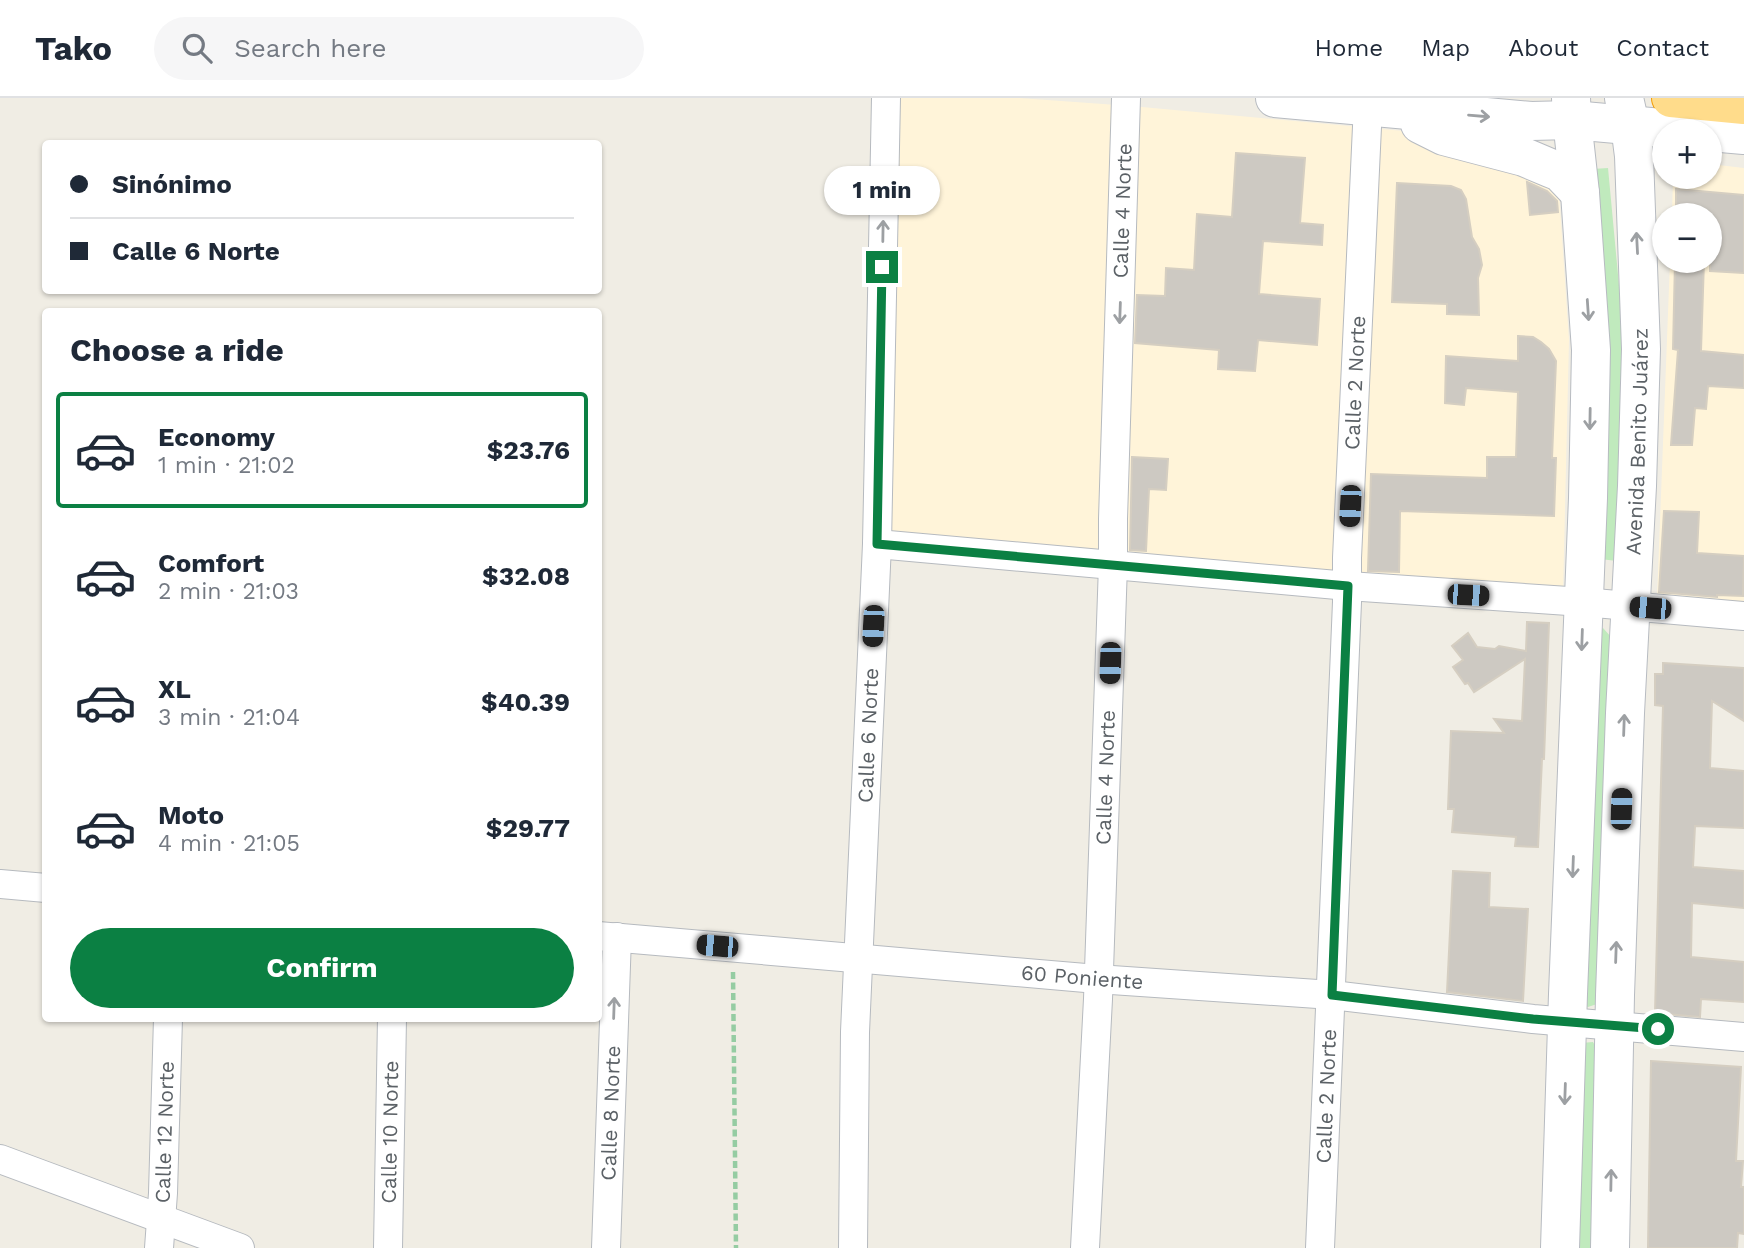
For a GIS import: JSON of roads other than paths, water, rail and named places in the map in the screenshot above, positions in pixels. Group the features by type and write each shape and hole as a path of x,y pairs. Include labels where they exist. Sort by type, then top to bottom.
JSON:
{"highway":[{"path":"1671,98 1744,105"}],"main road":[{"path":"1275,98 1531,121 1571,109 1627,112 1652,119"},
{"path":"1377,106 1444,136 1524,157 1560,172 1580,193"},
{"path":"1560,1248 1588,498 1591,350 1571,109"},
{"name":"Avenida Benito Juárez","path":"1610,1248 1614,1026 1641,349 1634,156 1627,112"},
{"path":"1722,133 1744,135"}],"street":[{"name":"Calle 6 Norte","path":"853,1248 855,1032 877,544 886,98"},
{"name":"Calle 4 Norte","path":"1086,1248 1113,565 1126,98"},
{"name":"Calle 2 Norte","path":"1320,1248 1347,558 1377,106"},
{"path":"877,544 1348,586 1744,616"},
{"path":"0,884 42,888"},
{"name":"60 Poniente","path":"608,936 1097,979 1332,995 1567,1022 1744,1037"},
{"name":"Calle 8 Norte","path":"606,1248 608,936"},
{"name":"Calle 12 Norte","path":"159,1248 168,1022"},
{"name":"Calle 10 Norte","path":"388,1248 392,1022"},
{"path":"0,1158 240,1248"}]}
